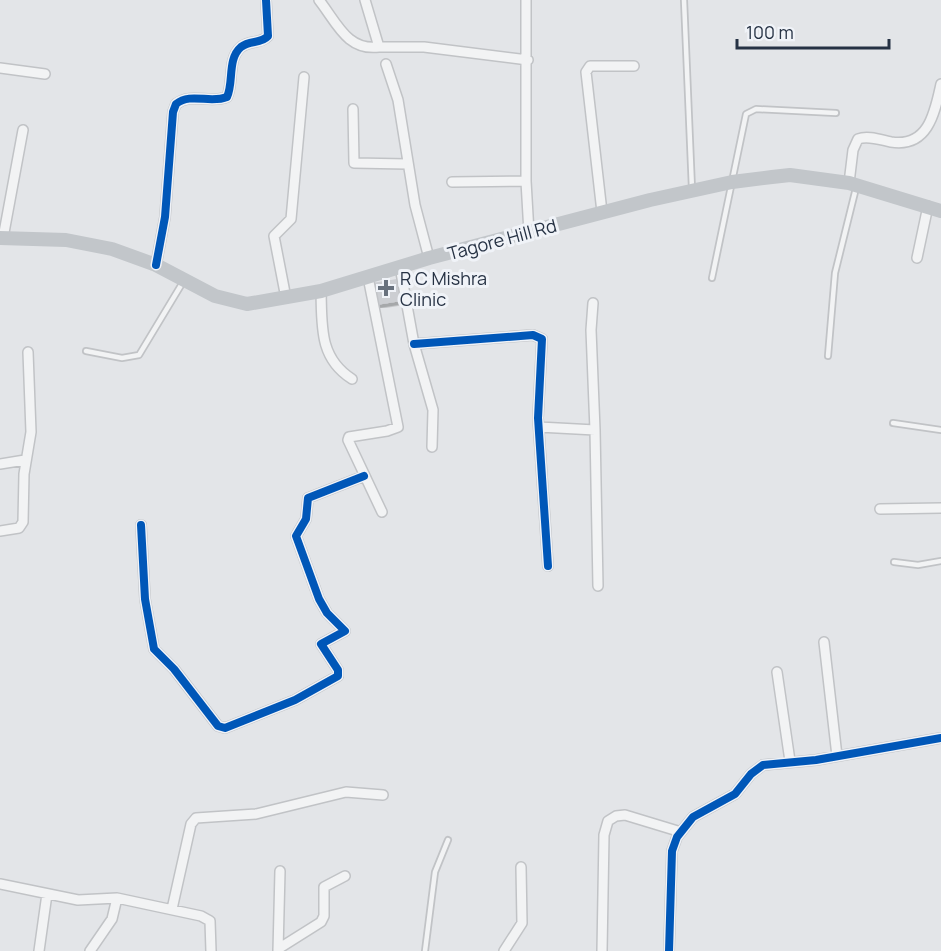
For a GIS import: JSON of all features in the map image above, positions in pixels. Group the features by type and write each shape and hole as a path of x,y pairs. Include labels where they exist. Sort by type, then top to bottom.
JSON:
{"main road":[{"name":"Tagore Hill Rd","path":"1,238 66,240 91,244 156,265 215,296 247,304 321,291 429,258 602,212 732,182 790,175 853,184 935,209"}],"street":[{"path":"156,265 165,217 173,112 176,104 189,98 219,100 227,97 237,52 242,46 261,41 268,36 266,0"},
{"path":"319,0 352,43 364,48 423,47 528,60"},
{"path":"365,0 379,47"},
{"path":"526,0 528,60 526,181 529,233"},
{"path":"387,64 398,100 407,164 429,258"},
{"path":"602,212 586,72 590,66 598,64 634,66"},
{"path":"0,68 45,74"},
{"path":"286,298 274,240 275,233 291,219 304,77"},
{"path":"853,184 853,150 858,139 868,137 896,142 910,140 930,126 940,89"},
{"path":"353,109 354,163 407,164"},
{"path":"1,238 23,130"},
{"path":"452,182 526,181"},
{"path":"917,258 935,209"},
{"path":"400,267 414,344 433,410 432,447"},
{"path":"368,277 398,427 349,438 382,512"},
{"path":"321,291 325,349 334,365 351,380"},
{"path":"593,303 591,330 598,586"},
{"path":"414,344 474,338 541,337 544,346 538,427 548,566"},
{"path":"0,531 22,525 25,460 31,432 28,352"},
{"path":"538,427 595,430"},
{"path":"0,464 25,460"},
{"path":"141,525 146,599 154,649 170,663 223,729 295,700 338,676 338,670 321,645 344,634 345,631 327,613 319,600 296,536 306,519 308,498 364,476"},
{"path":"880,509 941,508"},
{"path":"824,642 837,756"},
{"path":"777,672 790,761"},
{"path":"669,951 672,851 682,831 693,817 735,794 757,768 770,763 837,756 941,738"},
{"path":"172,909 194,819 256,814 346,792 383,795"},
{"path":"602,951 604,835 608,821 616,816 625,815 682,831"},
{"path":"504,951 522,923 521,867"},
{"path":"278,950 280,871"},
{"path":"278,950 321,922 324,916 324,887 345,876"},
{"path":"0,884 78,900 117,898 208,919 211,925 211,951"},
{"path":"39,951 46,894"},
{"path":"90,951 112,919 117,898"}],"lane":[{"path":"684,0 692,190"},
{"path":"712,278 744,121 748,111 761,109 836,113"},
{"path":"828,356 835,273 853,184"},
{"path":"86,351 122,358 139,355 184,279"},
{"path":"893,423 941,430"},
{"path":"894,562 918,565 941,561"},
{"path":"426,951 435,872 448,840"}],"building":[{"path":"397,279 401,301 376,305 372,283"}],"cycle path":[{"path":"156,265 165,217 173,112 176,104 194,98 221,99 227,97 232,64 237,52 244,45 268,36 266,0"},
{"path":"414,344 533,335 542,339 538,418 548,566"},
{"path":"141,525 145,599 154,649 174,669 218,726 225,728 295,700 338,676 338,670 321,644 345,631 327,613 319,599 296,536 306,519 308,498 364,476"},
{"path":"669,951 672,851 677,837 693,817 735,794 751,774 763,765 816,760 941,738"}],"place":[{"name":"R C Mishra Clinic","path":"386,288"}]}
